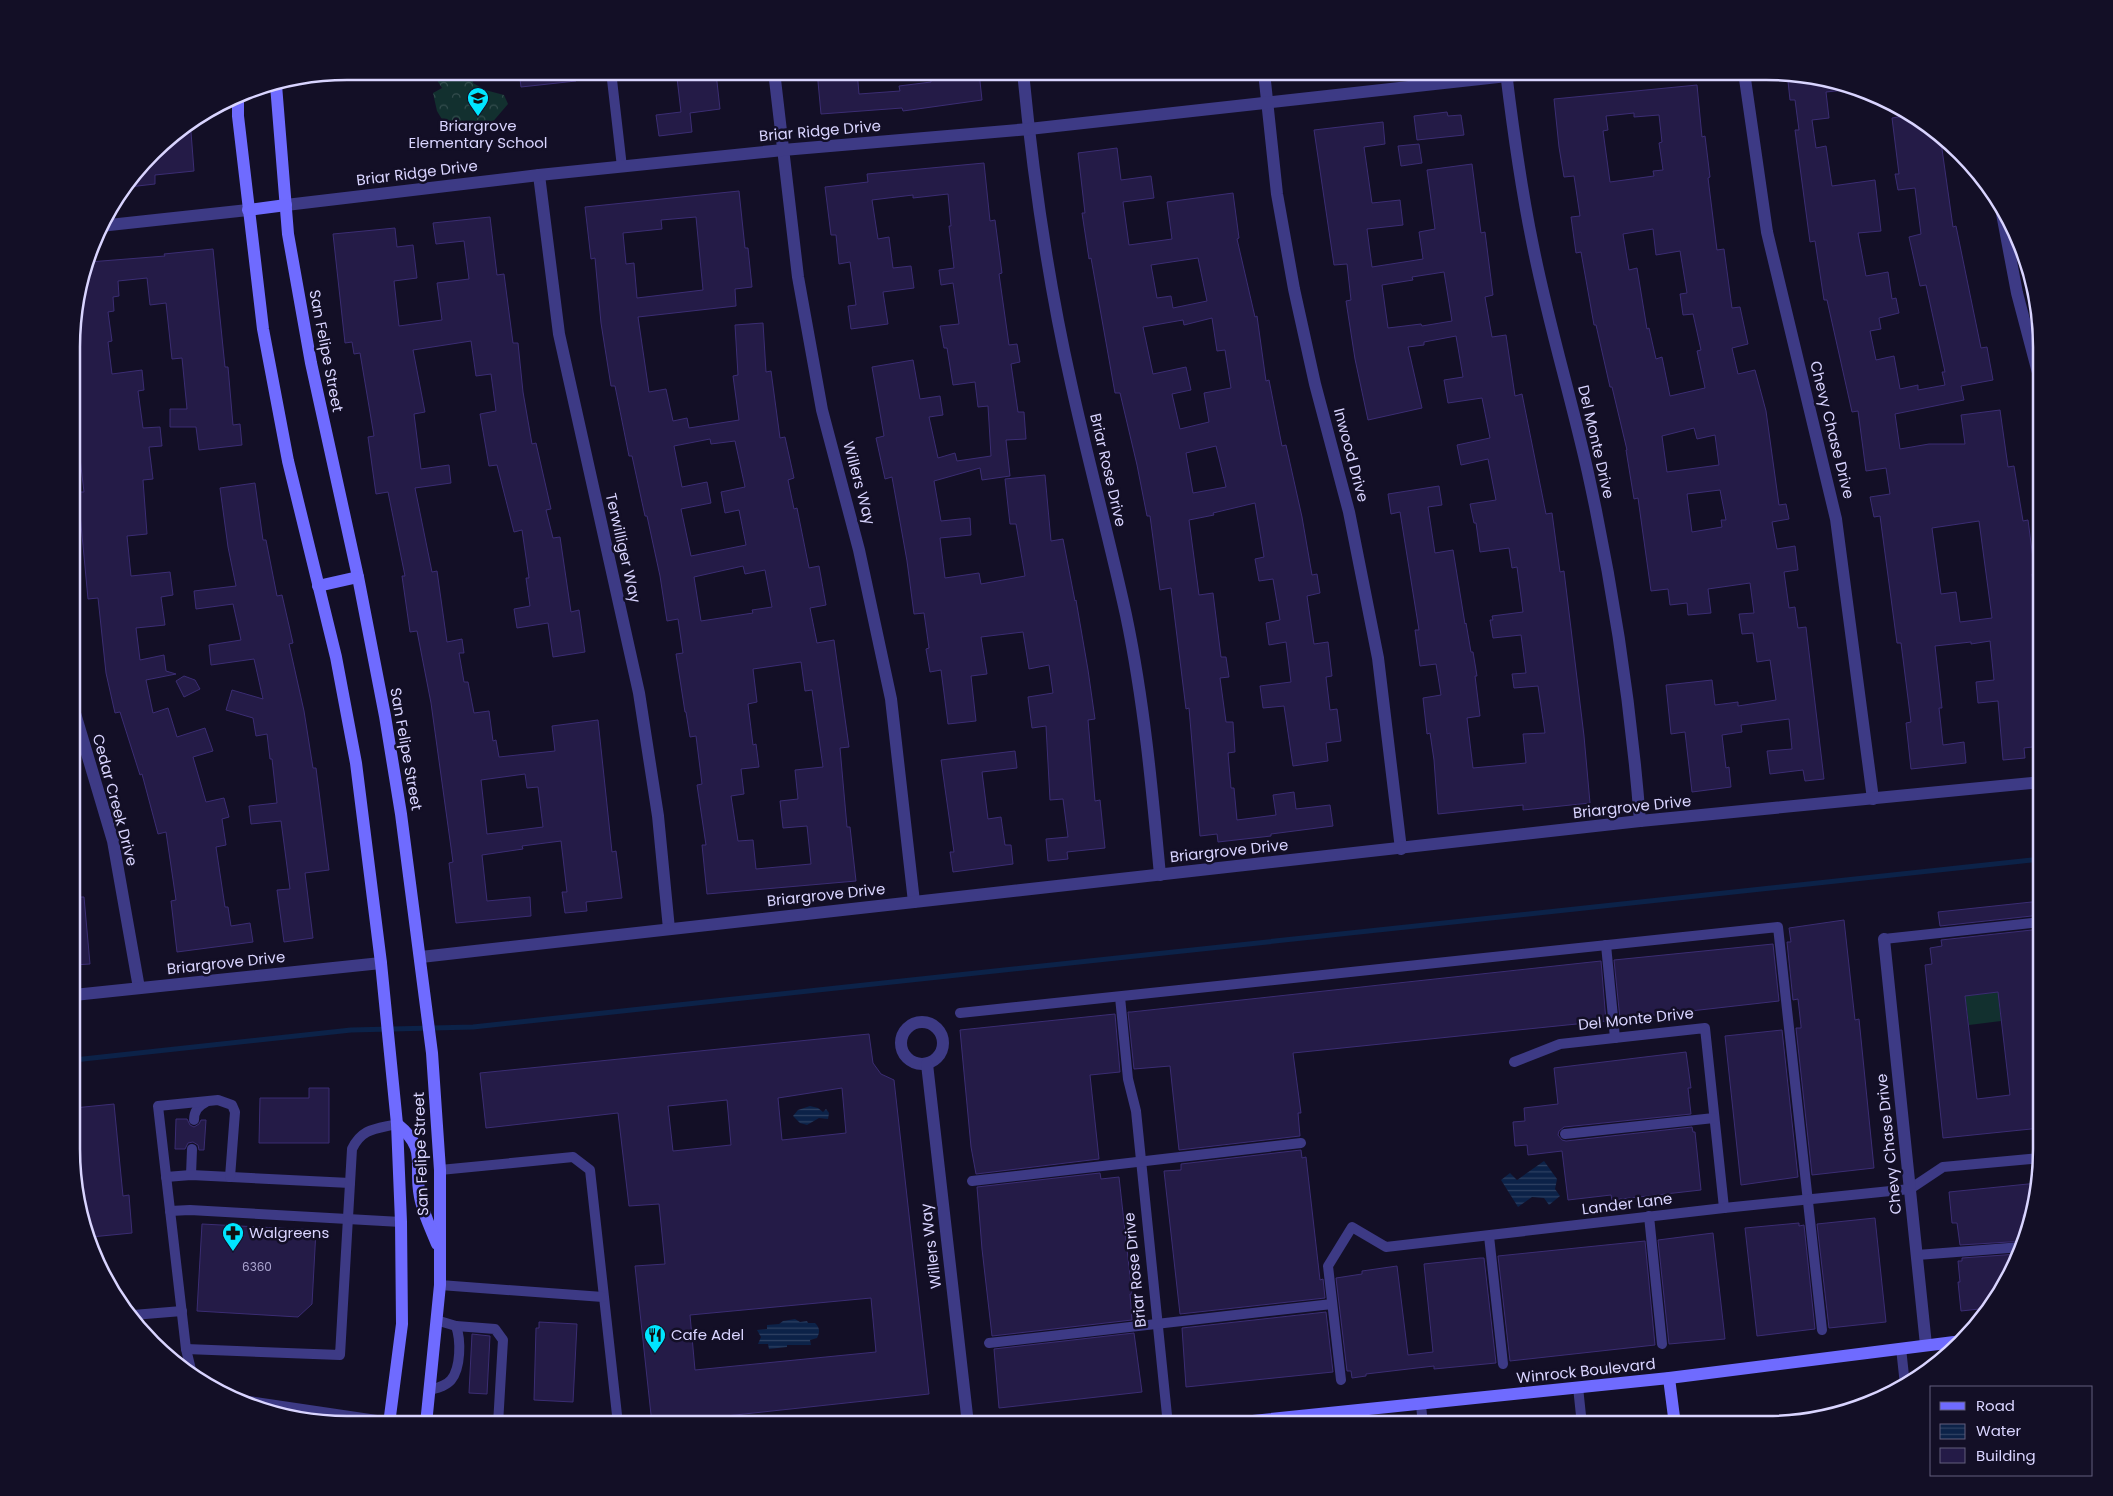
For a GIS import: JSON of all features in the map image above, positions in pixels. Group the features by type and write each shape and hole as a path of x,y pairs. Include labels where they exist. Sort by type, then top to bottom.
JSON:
{"main road":[{"name":"San Felipe Street","path":"276,89 288,234 311,364 358,577 386,716 421,957 432,1053 440,1170 440,1285 427,1416"},
{"name":"San Felipe Street","path":"238,104 248,210 263,329 288,461 336,657 356,763 384,986 397,1124 401,1222 402,1324 394,1416"},
{"name":"Briar Ridge Drive","path":"248,210 286,205"},
{"path":"318,586 358,577"},
{"path":"397,1124 410,1134 418,1148 420,1197 440,1254"},
{"name":"Winrock Boulevard","path":"1301,1416 1669,1378 1950,1342"},
{"path":"1669,1378 1674,1416"}],"street":[{"name":"Willers Way","path":"775,80 798,277 822,410 859,550 891,699 914,902"},
{"name":"Briar Rose Drive","path":"1024,80 1029,129 1055,304 1073,392 1126,616 1148,752 1160,875"},
{"name":"Inwood Drive","path":"1265,80 1277,194 1294,289 1315,384 1349,512 1378,658 1401,849"},
{"name":"Briar Ridge Drive","path":"286,205 539,175 783,150 1029,129 1457,80"},
{"name":"Del Monte Drive","path":"1507,80 1518,164 1533,246 1588,472 1612,597 1640,821"},
{"name":"Chevy Chase Drive","path":"1745,80 1767,232 1836,519 1873,800"},
{"name":"Terwilliger Way","path":"539,175 558,334 639,693 658,816 669,929"},
{"name":"Briar Ridge Drive","path":"110,225 248,210"},
{"path":"2005,228 2017,293 2033,354"},
{"name":"Cedar Creek Drive","path":"80,730 113,841 139,988"},
{"name":"Briargrove Drive","path":"421,957 1640,821 1873,800 2033,783"},
{"name":"Chevy Chase Drive","path":"1884,939 1926,1345"},
{"name":"Briargrove Drive","path":"80,994 381,963"},
{"name":"Willers Way","path":"927,1064 967,1416"},
{"path":"274,1406 336,1415"}],"lane":[{"path":"612,80 622,167"},
{"path":"1884,939 2033,923"},
{"path":"960,1013 1778,927 1822,1330"},
{"path":"1606,946 1615,1038"},
{"name":"Briar Rose Drive","path":"1120,997 1128,1079 1136,1111 1167,1416"},
{"name":"Del Monte Drive","path":"1514,1062 1560,1044 1705,1028 1724,1208"},
{"path":"194,1120 194,1114 198,1106 209,1101"},
{"path":"190,1364 186,1349 158,1106 209,1101 225,1101 232,1105 235,1112 230,1177"},
{"path":"1565,1134 1714,1118"},
{"path":"186,1349 340,1355 352,1150 357,1139 364,1132 397,1124"},
{"path":"972,1181 1301,1144"},
{"path":"191,1175 192,1149"},
{"path":"440,1170 573,1157 590,1170 617,1416"},
{"path":"1910,1189 1944,1168 2032,1159"},
{"path":"166,1178 191,1175 350,1183"},
{"name":"Lander Lane","path":"1332,1304 1328,1266 1352,1227 1386,1247 1649,1216 1910,1189"},
{"path":"170,1211 190,1210 401,1222"},
{"path":"1649,1216 1662,1344"},
{"path":"1489,1236 1503,1364"},
{"path":"1917,1255 2014,1248"},
{"path":"440,1285 603,1297"},
{"path":"989,1343 1332,1304 1341,1380"},
{"path":"138,1315 182,1311"},
{"path":"436,1320 456,1326 495,1329 503,1340 498,1416"},
{"path":"430,1390 451,1381 457,1368 459,1334 456,1326"},
{"path":"1901,1348 1903,1377"},
{"path":"1578,1387 1581,1416"},
{"path":"1421,1405 1422,1416"}],"green space":[{"path":"437,80 473,80 473,83 485,90 504,95 508,104 490,125 461,126 443,121 437,111 433,93 442,88"},
{"path":"1998,992 2001,1021 1969,1025 1965,996"}],"water":[{"path":"810,1106 818,1108 823,1112 826,1109 829,1113 828,1119 819,1118 807,1125 800,1123 793,1116 798,1110"},
{"path":"1544,1161 1557,1179 1555,1189 1560,1196 1549,1205 1544,1198 1532,1197 1518,1207 1501,1180 1510,1173 1517,1180"},
{"path":"795,1319 800,1322 815,1323 818,1327 818,1336 810,1340 811,1345 787,1345 787,1347 769,1349 768,1344 758,1344 761,1337 757,1330 767,1329 767,1325 779,1324 783,1321"}],"building":[{"path":"520,80 576,80 576,81 521,87"},
{"path":"677,80 717,80 720,109 690,113 692,132 659,136 656,115 681,112"},
{"path":"818,80 858,80 859,94 900,91 899,86 931,82 931,80 980,80 982,100 903,111 902,108 821,114"},
{"path":"1788,81 1818,85 1840,91 1826,92 1829,118 1812,120 1816,148 1826,146 1832,186 1875,180 1881,231 1858,233 1866,276 1888,272 1892,299 1896,298 1899,313 1879,318 1881,329 1870,331 1876,360 1894,356 1900,389 1918,385 1918,390 1945,385 1942,372 1945,372 1926,285 1920,286 1909,237 1921,234 1915,188 1898,190 1895,174 1899,174 1892,118 1900,117 1941,146 1953,227 1956,226 1981,348 1987,347 1993,380 1961,386 1964,400 1895,414 1900,449 1929,444 1965,444 1961,415 2000,410 2008,467 2014,466 2023,521 2028,520 2033,559 2033,747 2024,748 2025,758 2003,760 1998,701 1978,703 1976,682 1994,680 1990,641 1971,644 1971,642 1935,646 1942,708 1939,708 1943,745 1964,742 1966,763 1911,769 1906,723 1911,722 1901,643 1897,643 1880,516 1874,517 1870,497 1890,494 1886,468 1866,471 1858,411 1852,412 1827,300 1824,300 1815,241 1810,242 1795,130 1799,130 1795,100 1790,100","holes":["1979,521 1992,618 1960,622 1956,592 1941,594 1932,528"]},
{"path":"1697,85 1702,137 1705,136 1710,177 1708,178 1717,250 1724,249 1732,308 1740,307 1748,344 1732,348 1738,374 1755,370 1766,411 1779,505 1786,504 1789,519 1772,522 1777,549 1795,546 1798,570 1784,572 1789,608 1795,607 1798,628 1806,627 1824,779 1805,781 1803,770 1770,774 1767,751 1792,749 1789,719 1741,725 1742,732 1722,735 1726,768 1729,767 1731,787 1692,792 1685,732 1671,734 1666,685 1712,680 1715,705 1738,702 1738,706 1776,700 1770,660 1757,662 1753,633 1742,634 1739,614 1754,613 1750,583 1708,589 1711,613 1688,615 1687,603 1670,605 1668,589 1651,591 1638,498 1634,499 1627,450 1596,325 1594,325 1581,252 1576,253 1571,217 1580,216 1574,176 1564,177 1554,99","holes":["1634,113 1634,117 1659,115 1662,142 1659,143 1663,170 1653,171 1654,176 1610,182 1603,131 1608,130 1606,116","1653,229 1656,255 1680,251 1687,293 1680,294 1683,315 1693,314 1701,350 1697,351 1705,388 1670,396 1662,357 1656,359 1649,328 1647,329 1637,268 1629,270 1623,234","1694,428 1697,439 1715,435 1719,465 1667,472 1662,436","1720,490 1726,520 1721,520 1722,527 1692,532 1687,494"]},
{"path":"1447,112 1448,116 1461,115 1464,135 1417,140 1414,116"},
{"path":"1383,122 1385,144 1364,147 1372,203 1400,200 1403,225 1367,229 1372,267 1423,259 1419,232 1435,229 1427,170 1472,164 1481,233 1485,232 1493,295 1485,297 1492,337 1506,335 1515,396 1522,394 1546,514 1552,513 1560,572 1564,571 1590,803 1523,810 1523,805 1438,814 1434,760 1430,733 1427,734 1423,698 1441,695 1436,664 1420,666 1415,630 1419,630 1400,512 1391,514 1388,494 1439,486 1442,505 1428,507 1435,553 1453,550 1465,624 1477,676 1475,676 1480,716 1467,718 1473,768 1526,763 1523,734 1545,733 1538,686 1514,688 1512,674 1526,673 1521,635 1493,638 1490,620 1493,620 1492,616 1523,612 1517,567 1512,568 1509,548 1480,552 1476,523 1474,523 1470,504 1496,500 1488,459 1461,465 1457,445 1490,438 1482,398 1448,403 1444,380 1463,377 1456,336 1424,342 1424,345 1408,347 1422,408 1368,420 1355,359 1346,301 1351,300 1347,264 1334,265 1314,130","holes":["1444,272 1452,321 1422,326 1421,324 1388,328 1382,285 1413,280 1412,277"]},
{"path":"191,132 194,171 155,175 155,184 134,186 158,158"},
{"path":"1419,144 1422,163 1401,166 1398,146"},
{"path":"1117,148 1121,180 1151,176 1154,198 1123,202 1129,245 1172,239 1167,202 1233,193 1239,238 1237,239 1255,317 1257,316 1266,381 1269,380 1282,446 1286,445 1302,517 1312,575 1317,574 1320,593 1307,596 1314,644 1328,642 1332,676 1326,677 1330,710 1337,709 1341,741 1326,743 1328,761 1293,766 1284,706 1263,708 1260,686 1291,682 1286,642 1269,645 1266,623 1280,620 1273,579 1259,581 1255,559 1264,557 1255,503 1189,520 1199,595 1213,593 1221,657 1226,657 1229,677 1220,678 1226,722 1233,722 1235,752 1228,753 1231,788 1234,788 1237,820 1276,815 1273,795 1294,792 1296,809 1330,805 1333,826 1218,842 1217,834 1200,836 1189,708 1186,709 1171,588 1160,590 1150,516 1147,516 1120,393 1115,393 1091,258 1089,259 1082,213 1085,213 1078,153","holes":["1198,258 1207,301 1173,308 1171,296 1157,298 1151,265","1212,318 1217,351 1225,350 1231,388 1204,393 1209,422 1180,429 1172,394 1191,390 1186,367 1153,374 1143,327 1183,320 1184,325","1216,446 1226,487 1193,493 1186,453"]},
{"path":"984,163 990,221 995,220 1002,273 999,274 1009,345 1017,344 1020,362 1011,364 1018,412 1024,412 1026,439 1006,440 1010,476 982,480 980,468 934,481 941,521 970,518 971,535 940,538 945,578 979,573 981,584 1025,576 1016,524 1010,524 1005,479 1045,475 1051,541 1063,539 1088,670 1095,719 1088,720 1095,801 1100,800 1105,848 1067,852 1068,859 1048,861 1046,839 1068,837 1063,799 1050,800 1046,726 1032,728 1028,697 1053,693 1049,665 1029,669 1023,632 981,637 987,674 971,676 976,721 948,724 941,670 930,672 926,649 929,648 924,613 914,614 892,477 885,479 876,438 884,436 872,367 913,360 920,399 940,396 943,415 929,417 938,458 955,453 957,461 991,456 988,406 978,407 975,382 953,385 947,348 944,348 940,326 959,324 953,283 941,285 939,270 954,268 949,226 951,226 948,194 913,198 913,195 872,200 878,239 889,237 893,268 911,266 914,288 883,292 888,324 851,329 848,306 856,305 850,262 839,264 836,235 831,235 825,187 868,182 867,174"},
{"path":"739,191 745,248 748,248 752,287 735,289 736,306 638,317 649,392 666,389 673,421 687,418 689,428 739,420 733,376 738,375 735,325 763,323 766,372 771,371 780,438 785,437 794,478 788,480 794,509 797,508 809,568 819,566 826,605 810,608 817,643 834,640 849,747 840,748 847,827 850,827 856,881 707,894 702,845 706,845 697,785 702,784 696,736 690,737 676,654 683,653 678,619 667,621 660,576 647,516 645,516 632,456 629,456 615,386 611,386 601,323 595,258 591,259 585,207","holes":["696,217 703,290 637,298 634,263 626,264 623,233 662,229 661,220","710,439 711,444 735,441 745,487 721,492 725,513 739,510 746,545 691,556 681,509 711,503 707,482 682,487 674,446","743,566 745,574 765,570 772,607 752,610 753,613 701,621 694,577","801,662 805,691 812,690 823,767 795,770 798,799 780,801 783,828 807,826 811,864 756,869 753,840 738,841 731,796 744,794 741,769 759,767 756,744 753,745 748,704 757,702 753,669"]},
{"path":"490,217 497,275 504,274 513,343 518,343 523,392 532,444 536,443 551,509 546,510 553,538 560,537 571,612 579,610 585,652 553,657 548,623 517,628 514,609 530,606 526,578 529,578 522,530 514,532 497,465 489,466 480,414 496,411 491,374 476,376 471,341 413,350 425,412 414,414 421,469 449,465 451,483 415,488 432,572 437,571 447,642 462,639 464,653 459,653 464,682 468,682 474,713 489,711 493,741 496,740 499,757 555,751 552,726 598,720 612,852 616,851 622,898 586,902 587,911 565,913 562,892 567,892 561,841 522,846 523,849 482,855 487,901 530,897 531,916 456,923 449,863 453,862 431,703 417,631 410,632 402,576 405,576 388,492 376,494 368,437 374,436 360,353 354,354 352,342 345,343 333,234 395,228 397,247 413,245 417,278 394,281 399,326 442,320 437,283 469,279 464,241 436,244 433,223","holes":["525,774 527,788 538,787 543,827 487,834 481,780"]},
{"path":"213,249 225,367 228,367 233,425 240,424 242,445 199,450 196,427 170,427 170,409 187,409 182,358 172,359 166,303 150,305 147,278 118,281 119,296 113,297 114,311 108,312 112,341 108,342 112,374 142,370 144,390 138,391 143,428 160,427 162,446 149,447 153,479 143,480 147,534 127,536 131,576 170,572 173,595 161,597 165,625 136,628 140,660 164,655 166,671 176,674 146,680 153,713 168,708 177,737 205,728 213,751 193,757 206,802 224,798 229,817 222,819 226,845 216,847 225,907 228,907 231,926 250,923 253,942 177,952 171,901 176,900 166,832 158,834 142,774 140,775 120,712 115,713 106,673 98,598 88,599 80,513 80,492 84,492 80,458 80,347 82,312 94,262 165,256 164,254"},
{"path":"255,483 263,540 266,540 277,596 282,595 293,643 289,644 304,711 313,768 316,768 329,870 305,873 313,938 284,942 277,890 290,889 281,821 251,824 249,806 277,803 267,734 256,736 253,718 226,710 232,690 263,699 254,659 211,665 209,645 241,640 233,604 196,609 194,591 236,586 228,547 220,488"},
{"path":"184,676 195,680 200,689 184,697 176,681"},
{"path":"1015,751 1017,768 982,772 988,819 1001,817 1005,845 1011,845 1013,864 953,872 950,852 954,852 941,760"},
{"path":"80,897 84,897 90,964 80,965"},
{"path":"2033,902 2033,916 1940,926 1938,912"},
{"path":"1844,920 1855,1020 1859,1019 1874,1168 1812,1175 1796,1028 1801,1028 1801,1026 1798,999 1793,1000 1787,942 1791,942 1789,928"},
{"path":"2033,930 2033,1129 1943,1138 1925,965 1932,964 1930,948 1942,946 1941,940","holes":["1998,992 2010,1095 1977,1099 1965,996"]},
{"path":"1773,944 1779,1001 1620,1019 1614,960"},
{"path":"1601,961 1606,1021 1293,1053 1301,1113 1298,1113 1300,1136 1179,1150 1170,1066 1134,1069 1128,1012"},
{"path":"1115,1014 1120,1072 1090,1075 1099,1159 976,1174 971,1147 960,1030"},
{"path":"1782,1030 1798,1177 1741,1185 1725,1036"},
{"path":"869,1034 873,1063 881,1074 894,1080 929,1394 726,1416 651,1416 635,1266 665,1264 659,1204 629,1206 618,1113 486,1128 480,1073","holes":["842,1088 846,1133 782,1140 778,1098","727,1100 731,1145 673,1151 668,1106","871,1298 876,1352 695,1370 690,1315"]},
{"path":"1686,1052 1691,1088 1688,1088 1691,1114 1564,1127 1559,1131 1558,1135 1562,1140 1566,1141 1692,1127 1693,1132 1695,1132 1701,1190 1612,1200 1611,1195 1568,1200 1562,1151 1528,1155 1527,1145 1515,1146 1513,1122 1525,1121 1524,1108 1558,1104 1554,1068"},
{"path":"309,1088 329,1088 329,1143 259,1143 260,1098 309,1098"},
{"path":"114,1104 123,1196 129,1195 132,1233 95,1237 82,1184 80,1107"},
{"path":"176,1119 187,1119 190,1125 194,1127 201,1120 206,1120 204,1150 199,1150 198,1145 193,1142 188,1143 185,1149 175,1149"},
{"path":"1301,1150 1302,1158 1306,1157 1320,1280 1323,1279 1325,1298 1180,1314 1164,1171 1181,1170 1181,1164"},
{"path":"1100,1173 1101,1179 1119,1177 1132,1294 1130,1294 1132,1320 992,1336 977,1187"},
{"path":"2031,1184 2017,1242 1960,1245 1957,1223 1952,1223 1949,1192"},
{"path":"1875,1218 1886,1322 1829,1328 1817,1224"},
{"path":"1799,1223 1799,1226 1804,1225 1815,1329 1757,1336 1745,1228"},
{"name":"Walgreens","path":"202,1224 316,1230 312,1304 298,1317 197,1311"},
{"path":"1713,1233 1725,1339 1669,1344 1658,1240"},
{"path":"1645,1241 1655,1345 1510,1361 1498,1256"},
{"path":"2011,1254 1997,1282 1979,1309 1961,1311 1958,1261 1962,1261 1962,1258"},
{"path":"1484,1258 1496,1363 1434,1369 1434,1366 1366,1374 1366,1376 1352,1378 1351,1371 1347,1371 1336,1278 1362,1274 1362,1271 1397,1266 1408,1355 1433,1352 1424,1264"},
{"path":"1326,1312 1333,1372 1186,1387 1182,1328"},
{"path":"539,1322 577,1324 573,1402 534,1400 536,1328 539,1328"},
{"path":"1134,1333 1142,1392 999,1408 994,1349"},
{"path":"472,1334 490,1336 487,1394 469,1393"}],"waterway":[{"path":"80,1059 351,1030 473,1027 2033,860"}],"place":[{"name":"Briargrove Elementary School","path":"478,117"},
{"name":"Walgreens","path":"233,1252"},
{"name":"Cafe Adel","path":"655,1354"}]}
